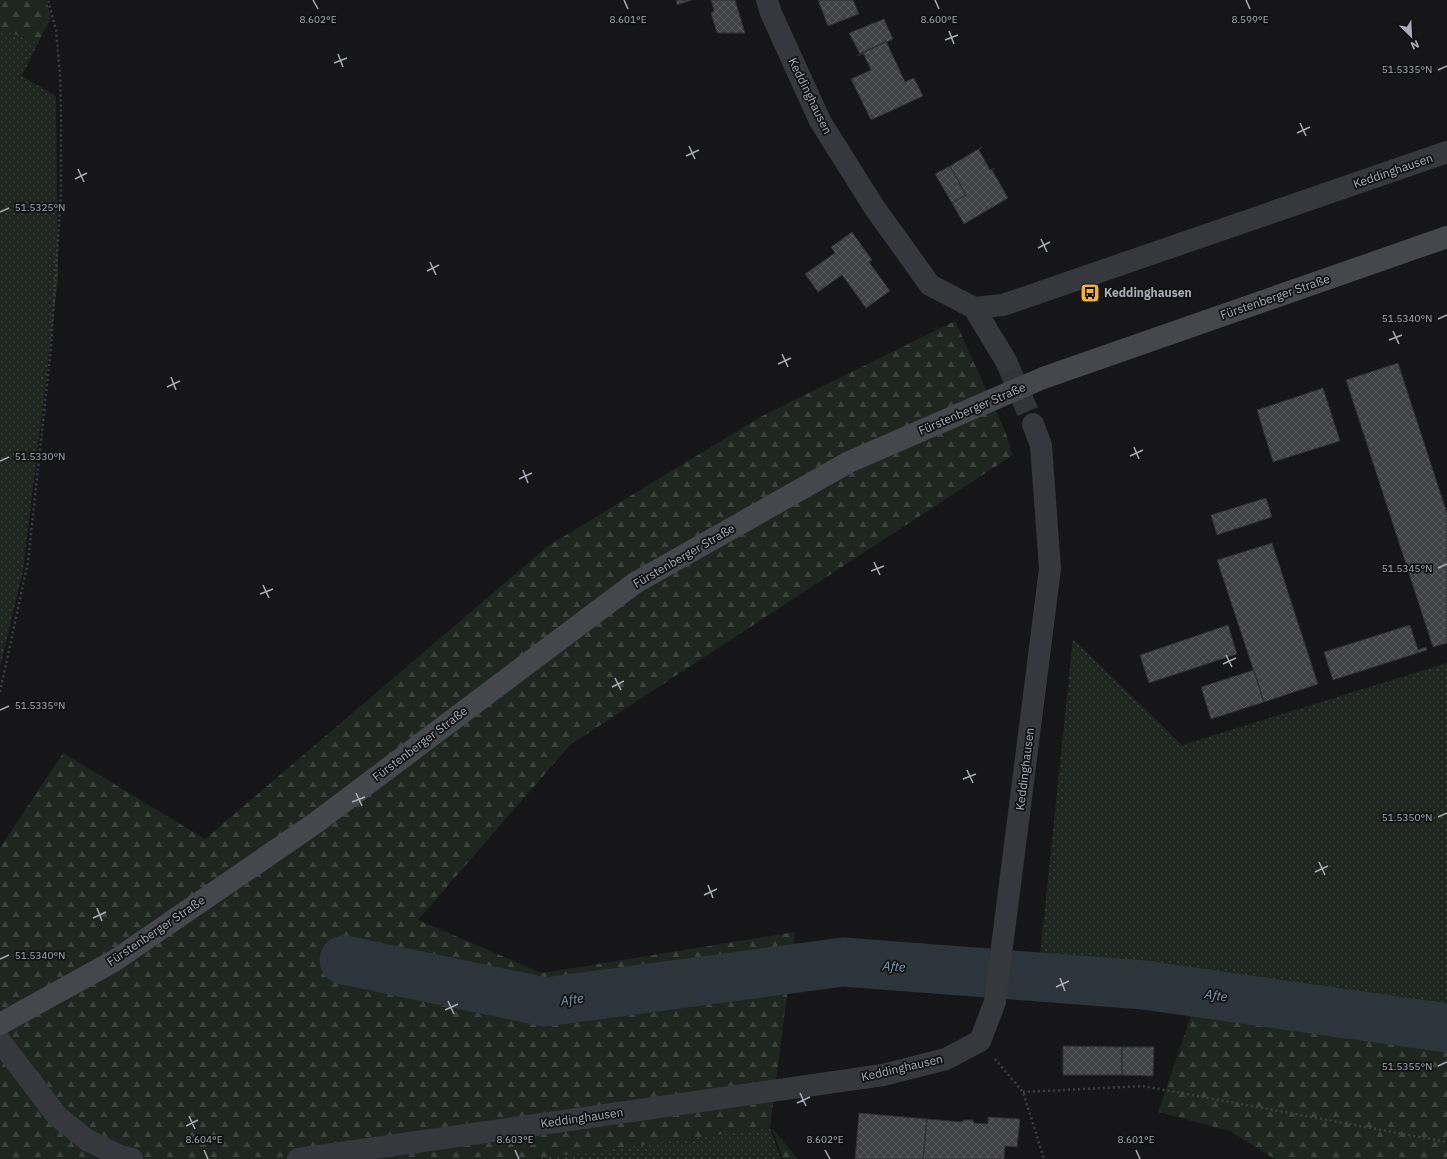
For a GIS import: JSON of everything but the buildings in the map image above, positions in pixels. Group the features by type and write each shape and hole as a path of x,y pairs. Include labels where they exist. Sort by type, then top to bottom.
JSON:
{"main road":[{"name":"Fürstenberger Straße","path":"0,1024 114,961 314,824 635,583 849,462 1043,378 1447,237"}],"street":[{"name":"Keddinghausen","path":"767,0 771,13 820,121 874,206 930,285 974,308 1003,305 1447,152"},
{"path":"974,308 1006,361"},
{"name":"Keddinghausen","path":"298,1159 883,1075 946,1059 980,1041 995,1002 1050,569 1041,445 1033,424"},
{"path":"0,1041 57,1116 87,1140 120,1156 132,1159"}],"path":[{"path":"0,692 28,562 51,348 61,193 61,116 60,74 56,30 48,0"},
{"path":"980,1041 1023,1092 1044,1159"},
{"path":"1023,1092 1143,1086 1447,1142"}],"green space":[{"path":"0,0 46,0 51,17 38,43 0,29"},
{"path":"0,29 38,43 22,76 56,96 58,279 23,571 0,667"},
{"path":"955,321 1005,431 1013,455 570,745 418,920 542,973 795,932 770,1128 535,1159 0,1159 0,848 63,753 205,839 548,546 762,416"},
{"path":"1073,639 1182,745 1447,663 1447,1045 1193,1010 1036,994"},
{"path":"1193,1010 1447,1045 1447,1159 1275,1159 1230,1131 1158,1112"},
{"path":"770,1128 781,1159 535,1159"},
{"path":"772,1128 798,1159 783,1159"}],"waterway":[{"name":"Afte","path":"344,960 545,1002 843,962 1144,985 1447,1028"}],"tunnel":[{"path":"1006,361 1033,424"}],"place":[{"name":"Keddinghausen","path":"1090,293"}]}
